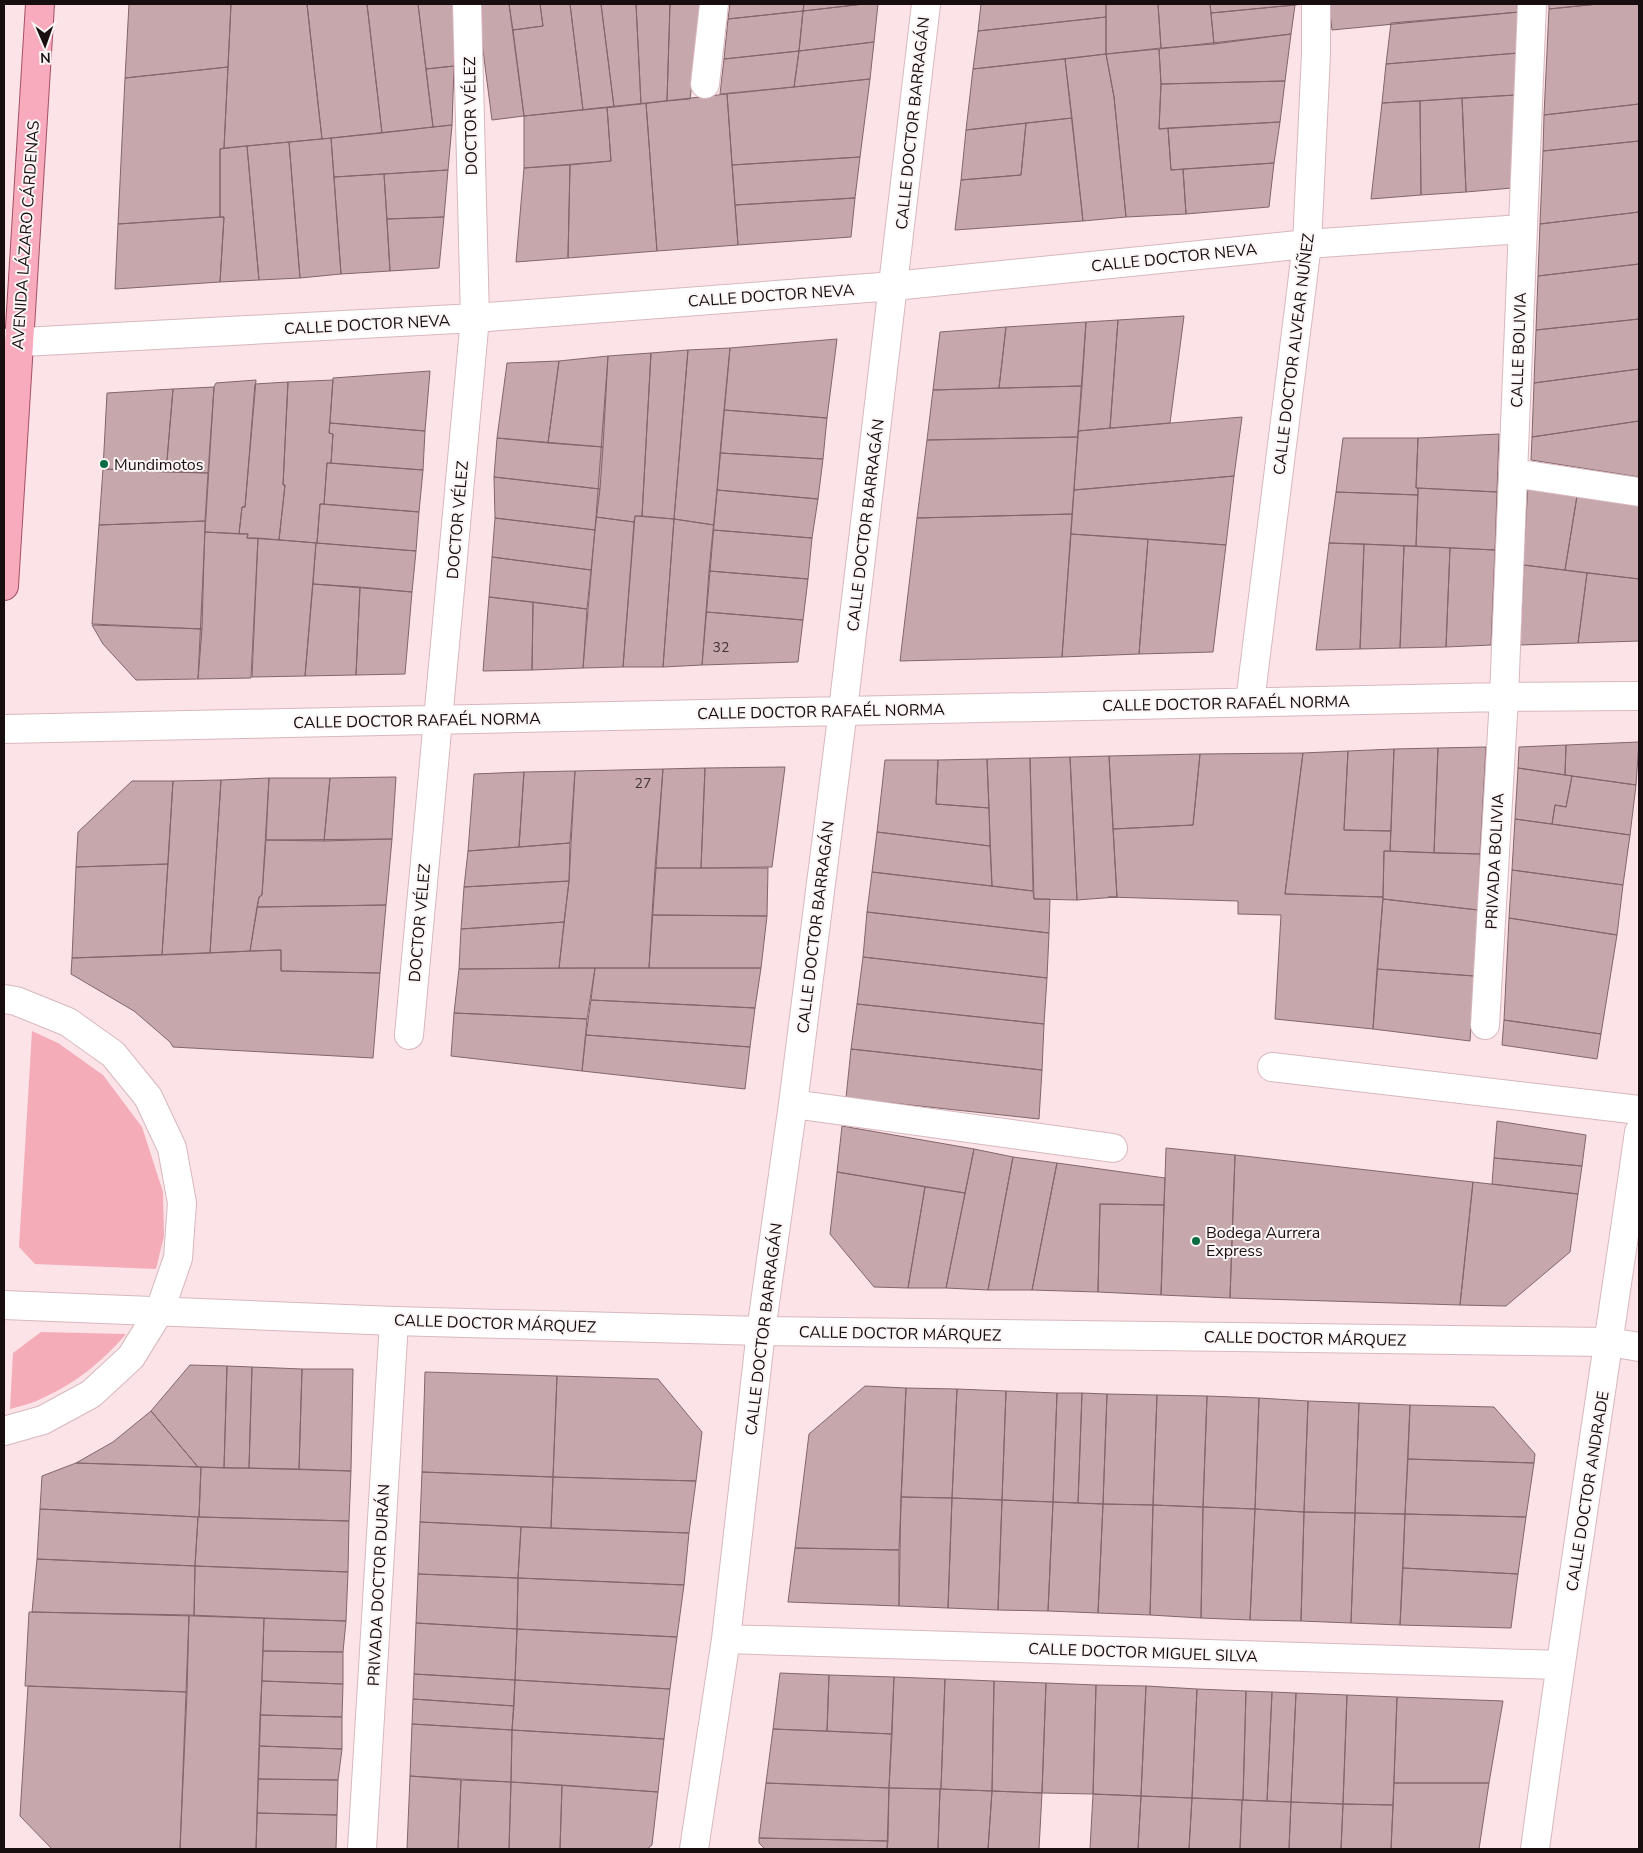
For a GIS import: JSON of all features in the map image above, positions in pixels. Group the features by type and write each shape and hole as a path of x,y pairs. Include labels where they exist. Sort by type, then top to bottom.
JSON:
{"main road":[{"name":"AVENIDA LÁZARO CÁRDENAS","path":"4,586 11,343 40,4"}],"street":[{"name":"DOCTOR VÉLEZ","path":"409,1035 475,318 467,4"},
{"path":"705,84 714,4"},
{"name":"CALLE DOCTOR BARRAGÁN","path":"694,1849 726,1639 761,1331 793,1104 843,710 926,4"},
{"name":"CALLE DOCTOR ALVEAR NÚÑEZ","path":"1250,702 1307,244 1316,54 1316,4"},
{"name":"CALLE BOLIVIA","path":"1504,697 1532,4"},
{"name":"CALLE DOCTOR NEVA","path":"11,343 475,318 894,286 1307,244 1522,229"},
{"path":"1513,473 1639,492"},
{"name":"CALLE DOCTOR RAFAÉL NORMA","path":"4,729 843,710 1639,696"},
{"name":"PRIVADA BOLIVIA","path":"1485,1025 1504,697"},
{"path":"4,999 16,1001 68,1022 113,1054 148,1097 172,1148 182,1203 178,1258 160,1310 131,1357 91,1394 43,1420 4,1431"},
{"path":"1272,1067 1639,1110"},
{"path":"793,1104 1112,1148"},
{"name":"CALLE DOCTOR ANDRADE","path":"1535,1849 1560,1665 1610,1342 1639,1132"},
{"name":"CALLE DOCTOR MÁRQUEZ","path":"4,1305 394,1321 761,1331 1610,1342 1639,1346"},
{"name":"PRIVADA DOCTOR DURÁN","path":"362,1849 394,1321"},
{"name":"CALLE DOCTOR MIGUEL SILVA","path":"726,1639 1560,1665"}],"shaded area":[{"path":"32,1031 58,1043 103,1075 142,1127 163,1192 164,1236 156,1269 35,1264 19,1247"},
{"path":"41,1332 126,1334 98,1363 67,1386 39,1400 10,1409 13,1353"}],"building":[{"path":"129,4 231,4 228,67 125,78"},
{"path":"231,4 307,4 322,139 224,148"},
{"path":"307,4 367,4 382,133 322,139"},
{"path":"367,4 418,4 433,127 382,133"},
{"path":"418,4 457,4 454,66 426,69"},
{"path":"477,4 509,4 524,116 492,120"},
{"path":"509,4 540,4 543,26 513,30"},
{"path":"540,4 570,4 583,110 524,116 513,30 543,26"},
{"path":"570,4 601,4 614,107 583,110"},
{"path":"601,4 636,4 641,104 614,107"},
{"path":"636,4 670,4 667,101 641,104"},
{"path":"670,4 702,4 690,99 667,101"},
{"path":"730,4 804,4 803,11 728,19"},
{"path":"804,4 864,4 803,11"},
{"path":"878,4 874,42 799,51 803,11"},
{"path":"981,4 1106,4 1106,17 978,31"},
{"path":"1106,4 1158,4 1161,48 1106,54"},
{"path":"1158,4 1210,4 1214,44 1161,48"},
{"path":"1210,4 1305,4 1211,13"},
{"path":"1329,4 1519,4 1519,12 1332,30"},
{"path":"1549,4 1598,4 1549,9"},
{"path":"1598,4 1639,4 1639,104 1544,115 1549,9"},
{"path":"1295,5 1291,34 1214,44 1211,13"},
{"path":"803,11 799,51 724,59 728,19"},
{"path":"1519,12 1518,53 1386,64 1391,23"},
{"path":"1106,17 1106,54 973,69 978,31"},
{"path":"1291,34 1285,81 1161,84 1159,49"},
{"path":"874,42 870,79 794,87 799,51"},
{"path":"1159,49 1161,84 1159,129 1168,128 1171,170 1183,169 1186,214 1126,217 1114,97 1106,54"},
{"path":"799,51 794,87 720,94 724,59"},
{"path":"1518,53 1516,95 1382,103 1386,64"},
{"path":"1106,54 1114,97 1126,217 1083,221 1065,59"},
{"path":"1065,59 1072,118 966,130 973,69"},
{"path":"454,66 452,125 433,127 426,69"},
{"path":"228,67 224,148 220,149 220,217 118,224 125,78"},
{"path":"870,79 860,157 732,165 727,94"},
{"path":"1285,81 1280,122 1159,129 1161,84"},
{"path":"727,94 738,245 657,251 646,103"},
{"path":"1516,95 1512,188 1466,192 1462,98"},
{"path":"1462,98 1466,192 1421,195 1420,101"},
{"path":"1420,101 1421,195 1371,199 1382,103"},
{"path":"646,103 657,251 568,258 570,165 611,161 607,107"},
{"path":"1639,104 1639,141 1543,151 1544,115"},
{"path":"607,107 611,161 524,168 524,116"},
{"path":"1072,118 1083,221 955,230 961,180 1021,175 1026,123"},
{"path":"1280,122 1274,163 1171,170 1168,128"},
{"path":"1026,123 1021,175 961,180 966,130"},
{"path":"452,125 448,170 334,177 331,138"},
{"path":"331,138 341,274 300,278 289,142"},
{"path":"1639,141 1639,212 1540,224 1543,151"},
{"path":"289,142 300,278 259,280 247,146"},
{"path":"247,146 259,280 220,282 224,217 220,217 220,149"},
{"path":"860,157 855,198 735,205 732,165"},
{"path":"1274,163 1269,207 1186,214 1183,169"},
{"path":"570,165 568,258 516,262 524,168"},
{"path":"448,170 444,217 387,219 384,174"},
{"path":"384,174 390,271 341,274 334,177"},
{"path":"855,198 851,237 738,245 735,205"},
{"path":"1639,212 1639,264 1538,276 1540,224"},
{"path":"224,217 220,282 115,289 118,224"},
{"path":"444,217 439,268 390,271 387,219"},
{"path":"1639,264 1639,319 1536,330 1538,276"},
{"path":"1184,316 1170,423 1110,428 1118,320"},
{"path":"1639,319 1639,369 1534,383 1536,330"},
{"path":"1118,320 1110,428 1078,431 1086,322"},
{"path":"1086,322 1082,386 999,388 1006,327"},
{"path":"1006,327 999,388 933,390 940,332"},
{"path":"837,339 827,418 724,410 730,348"},
{"path":"730,348 714,525 674,519 688,350"},
{"path":"688,350 674,519 642,516 651,353"},
{"path":"651,353 642,516 635,516 634,522 596,517 608,356"},
{"path":"608,356 603,447 548,443 559,361"},
{"path":"559,361 548,443 497,438 507,363"},
{"path":"1639,369 1639,421 1532,437 1534,383"},
{"path":"430,371 425,431 330,423 333,378"},
{"path":"256,380 245,507 242,507 239,534 205,532 214,387 216,383"},
{"path":"333,380 329,433 333,434 331,463 327,463 324,504 320,504 317,543 279,540 285,485 283,485 288,382"},
{"path":"288,382 283,485 285,485 279,540 247,538 248,534 239,534 242,507 245,507 255,384"},
{"path":"1082,386 1078,437 927,440 933,390"},
{"path":"214,387 208,473 166,472 173,389"},
{"path":"173,389 166,472 103,469 107,393"},
{"path":"724,410 827,418 823,459 720,453"},
{"path":"1242,417 1234,476 1074,490 1078,431"},
{"path":"1639,421 1639,477 1531,460 1532,437"},
{"path":"330,423 425,431 423,470 331,463 333,434 329,433"},
{"path":"1499,434 1497,492 1416,488 1418,438"},
{"path":"1078,437 1072,514 917,518 927,440"},
{"path":"497,438 603,447 600,489 494,477"},
{"path":"1343,438 1418,438 1416,488 1418,488 1418,495 1336,492"},
{"path":"720,453 823,459 818,499 717,490"},
{"path":"327,463 423,470 419,512 324,504"},
{"path":"103,469 208,473 205,521 99,525"},
{"path":"1234,476 1226,545 1071,534 1074,490"},
{"path":"494,477 600,489 595,530 495,518"},
{"path":"1528,486 1577,496 1565,570 1523,565"},
{"path":"1418,488 1497,492 1495,550 1416,546"},
{"path":"717,490 818,499 812,538 713,530"},
{"path":"1336,492 1418,495 1416,546 1329,543"},
{"path":"1577,496 1639,504 1639,579 1565,570"},
{"path":"320,504 419,512 416,551 317,543"},
{"path":"1072,514 1062,657 900,661 917,518"},
{"path":"635,516 674,519 663,667 623,667"},
{"path":"596,517 634,522 623,667 583,668"},
{"path":"495,518 595,530 591,570 492,557"},
{"path":"674,519 714,525 702,665 663,667"},
{"path":"205,521 202,629 92,624 99,525"},
{"path":"713,530 812,538 808,579 709,571"},
{"path":"205,532 248,534 247,538 258,538 251,678 198,679"},
{"path":"1071,534 1148,539 1139,654 1062,657"},
{"path":"258,538 316,543 305,676 252,677"},
{"path":"1148,539 1226,545 1213,652 1139,654"},
{"path":"316,543 416,551 412,592 313,584"},
{"path":"1329,543 1364,544 1360,649 1316,650"},
{"path":"1364,544 1404,546 1400,648 1360,649"},
{"path":"1404,546 1450,548 1446,647 1400,648"},
{"path":"1450,548 1495,550 1491,645 1446,647"},
{"path":"492,557 591,570 587,609 489,597"},
{"path":"1524,565 1587,573 1578,643 1520,645"},
{"path":"709,571 808,579 803,620 706,612"},
{"path":"1587,573 1639,579 1639,641 1578,643"},
{"path":"313,584 360,587 356,675 305,676"},
{"path":"360,587 412,592 405,674 356,675"},
{"path":"489,597 533,602 532,670 483,671"},
{"path":"533,602 587,609 583,668 532,670"},
{"path":"706,612 803,620 798,662 702,665"},
{"path":"92,625 202,629 198,679 136,680 103,644"},
{"path":"1639,742 1636,785 1565,775 1566,745"},
{"path":"1566,745 1565,775 1518,768 1519,747"},
{"path":"1486,747 1480,854 1434,853 1438,748"},
{"path":"1438,748 1434,853 1390,851 1394,749"},
{"path":"1394,749 1391,831 1344,830 1348,751"},
{"path":"1348,751 1344,830 1391,831 1390,851 1384,851 1383,897 1285,894 1303,753"},
{"path":"1303,753 1285,894 1383,897 1373,1029 1275,1019 1281,915 1238,914 1238,901 1108,897 1117,897 1113,829 1193,825 1200,754"},
{"path":"1200,754 1193,825 1113,829 1109,756"},
{"path":"1109,756 1117,897 1077,900 1070,757"},
{"path":"1070,757 1077,900 1034,899 1030,758"},
{"path":"1030,758 1033,891 992,886 987,759"},
{"path":"987,759 989,808 936,804 938,760"},
{"path":"885,760 938,760 936,804 989,808 990,846 877,832"},
{"path":"785,767 772,867 701,868 705,768"},
{"path":"705,768 701,868 655,868 663,769"},
{"path":"1518,768 1572,776 1566,807 1555,805 1552,824 1515,819"},
{"path":"663,769 649,968 559,968 569,881 575,771"},
{"path":"575,771 570,843 519,847 524,772"},
{"path":"524,772 519,847 468,851 474,774"},
{"path":"1572,776 1636,785 1630,835 1552,824 1555,805 1566,807"},
{"path":"396,777 392,839 324,841 330,778"},
{"path":"269,778 262,895 259,897 250,951 210,953 221,780"},
{"path":"269,778 330,778 324,841 266,840"},
{"path":"221,780 210,953 162,955 173,781"},
{"path":"132,781 173,781 168,864 76,867 78,832"},
{"path":"1515,819 1630,835 1623,885 1512,870"},
{"path":"877,832 990,846 992,886 872,872"},
{"path":"392,839 386,905 257,907 259,897 262,895 266,840"},
{"path":"570,843 569,881 464,887 468,851"},
{"path":"1384,851 1480,854 1478,910 1383,899"},
{"path":"168,864 162,955 72,958 76,867"},
{"path":"655,868 768,868 767,916 652,915"},
{"path":"1512,870 1623,885 1617,935 1509,918"},
{"path":"872,872 1033,891 1034,899 1050,899 1049,933 867,912"},
{"path":"569,881 564,922 461,929 464,887"},
{"path":"1383,899 1478,910 1474,976 1377,969"},
{"path":"386,905 380,973 281,971 281,950 250,951 257,907"},
{"path":"867,912 1049,933 1047,978 863,957"},
{"path":"652,915 767,916 761,968 649,968"},
{"path":"1509,918 1617,935 1601,1034 1504,1020"},
{"path":"564,922 559,968 459,969 461,929"},
{"path":"281,950 281,971 380,973 373,1058 173,1047 170,1042 134,1011 71,974 72,958"},
{"path":"863,957 1047,978 1044,1024 857,1004"},
{"path":"595,968 587,1019 454,1013 459,969"},
{"path":"595,968 761,968 755,1008 591,1000"},
{"path":"1377,969 1474,976 1470,1041 1373,1029"},
{"path":"591,1000 755,1008 750,1047 586,1035"},
{"path":"857,1004 1044,1024 1042,1070 851,1049"},
{"path":"454,1013 587,1019 582,1071 451,1056"},
{"path":"1504,1020 1601,1034 1597,1059 1502,1045"},
{"path":"586,1035 750,1047 745,1089 582,1071"},
{"path":"851,1049 1042,1070 1039,1119 846,1098"},
{"path":"1497,1121 1586,1135 1582,1166 1494,1158"},
{"path":"842,1126 974,1149 965,1193 837,1172"},
{"path":"1166,1148 1235,1155 1230,1298 1161,1295"},
{"path":"974,1149 1013,1157 988,1290 946,1288"},
{"path":"1235,1155 1473,1182 1460,1305 1230,1298"},
{"path":"1013,1157 1057,1163 1032,1290 988,1290"},
{"path":"1494,1158 1582,1166 1578,1194 1492,1184"},
{"path":"1057,1163 1165,1178 1164,1205 1100,1204 1098,1292 1032,1290"},
{"path":"837,1172 925,1187 908,1288 874,1287 830,1234"},
{"path":"1473,1182 1578,1194 1570,1252 1506,1306 1460,1305"},
{"path":"925,1187 965,1193 946,1288 908,1288"},
{"path":"1100,1204 1164,1205 1161,1295 1098,1292"},
{"path":"190,1365 227,1366 224,1468 198,1467 151,1411"},
{"path":"227,1366 252,1367 249,1468 224,1468"},
{"path":"252,1367 302,1369 299,1469 249,1468"},
{"path":"302,1369 353,1369 351,1471 299,1469"},
{"path":"425,1372 557,1376 553,1477 422,1472"},
{"path":"557,1376 658,1379 702,1432 696,1481 553,1477"},
{"path":"865,1386 906,1388 899,1550 795,1548 809,1434"},
{"path":"906,1388 957,1389 952,1498 901,1497"},
{"path":"957,1389 1006,1391 1002,1500 952,1498"},
{"path":"1006,1391 1057,1393 1053,1502 1002,1500"},
{"path":"1057,1393 1082,1393 1078,1503 1053,1502"},
{"path":"1082,1393 1107,1394 1103,1504 1078,1503"},
{"path":"1107,1394 1157,1395 1153,1505 1103,1504"},
{"path":"1157,1395 1207,1396 1203,1507 1153,1505"},
{"path":"1207,1396 1259,1398 1255,1509 1203,1507"},
{"path":"1259,1398 1308,1401 1304,1512 1255,1509"},
{"path":"1308,1401 1359,1403 1355,1513 1304,1512"},
{"path":"1359,1403 1410,1405 1405,1514 1355,1513"},
{"path":"1410,1405 1494,1407 1535,1454 1534,1463 1408,1459"},
{"path":"151,1411 198,1467 76,1463 113,1442"},
{"path":"1408,1459 1534,1463 1526,1517 1405,1514"},
{"path":"76,1463 201,1467 199,1517 40,1509 42,1476"},
{"path":"201,1467 351,1471 349,1521 199,1517"},
{"path":"422,1472 553,1477 551,1528 420,1522"},
{"path":"553,1477 696,1481 689,1533 551,1528"},
{"path":"901,1497 952,1498 948,1608 899,1606"},
{"path":"952,1498 1002,1500 998,1610 948,1608"},
{"path":"1002,1500 1053,1502 1048,1611 998,1610"},
{"path":"1053,1502 1103,1504 1098,1613 1048,1611"},
{"path":"1103,1504 1153,1505 1150,1615 1098,1613"},
{"path":"1153,1505 1203,1507 1201,1618 1150,1615"},
{"path":"1203,1507 1255,1509 1250,1620 1201,1618"},
{"path":"40,1509 198,1517 195,1566 37,1559"},
{"path":"1255,1509 1304,1512 1301,1621 1250,1620"},
{"path":"1304,1512 1355,1513 1351,1623 1301,1621"},
{"path":"1355,1513 1405,1514 1400,1625 1351,1623"},
{"path":"1405,1514 1526,1517 1518,1574 1403,1568"},
{"path":"198,1517 349,1521 348,1572 195,1566"},
{"path":"420,1522 521,1527 518,1578 418,1574"},
{"path":"521,1527 689,1533 684,1585 518,1578"},
{"path":"795,1548 899,1550 899,1606 788,1602"},
{"path":"37,1559 195,1566 194,1616 32,1612"},
{"path":"195,1566 348,1572 346,1621 194,1616"},
{"path":"1403,1568 1518,1574 1511,1628 1400,1625"},
{"path":"418,1574 518,1578 517,1629 416,1623"},
{"path":"518,1578 684,1585 677,1637 517,1629"},
{"path":"29,1612 189,1615 187,1692 25,1686"},
{"path":"189,1615 264,1618 256,1849 180,1849"},
{"path":"264,1618 346,1621 343,1652 263,1651"},
{"path":"416,1623 517,1629 515,1680 414,1674"},
{"path":"517,1629 677,1637 670,1689 515,1680"},
{"path":"263,1651 343,1652 343,1684 262,1681"},
{"path":"780,1673 829,1675 827,1731 773,1729"},
{"path":"414,1674 515,1680 514,1706 413,1699"},
{"path":"829,1675 894,1677 892,1734 827,1731"},
{"path":"894,1677 945,1679 941,1789 889,1788"},
{"path":"945,1679 994,1681 992,1791 941,1789"},
{"path":"515,1680 670,1689 664,1739 512,1730"},
{"path":"262,1681 343,1684 342,1717 260,1715"},
{"path":"994,1681 1046,1683 1042,1793 992,1791"},
{"path":"1046,1683 1096,1685 1093,1794 1042,1793"},
{"path":"1096,1685 1146,1686 1141,1796 1093,1794"},
{"path":"28,1686 187,1692 180,1849 52,1849 20,1816"},
{"path":"1146,1686 1197,1689 1192,1798 1141,1796"},
{"path":"1197,1689 1246,1691 1243,1800 1192,1798"},
{"path":"1246,1691 1272,1692 1267,1801 1243,1800"},
{"path":"1272,1692 1296,1693 1291,1802 1267,1801"},
{"path":"1296,1693 1347,1695 1343,1804 1291,1802"},
{"path":"1347,1695 1397,1697 1393,1805 1343,1804"},
{"path":"1397,1697 1503,1701 1489,1783 1394,1783"},
{"path":"413,1699 514,1706 512,1730 412,1724"},
{"path":"260,1715 342,1717 342,1749 259,1746"},
{"path":"412,1724 512,1730 511,1782 410,1776"},
{"path":"773,1729 892,1734 889,1788 766,1783"},
{"path":"512,1730 664,1739 658,1792 511,1782"},
{"path":"259,1746 342,1749 338,1780 258,1779"},
{"path":"410,1776 461,1780 458,1849 407,1849"},
{"path":"258,1779 338,1780 337,1815 257,1813"},
{"path":"461,1780 511,1782 509,1849 458,1849"},
{"path":"511,1782 562,1785 560,1849 509,1849"},
{"path":"766,1783 889,1788 888,1841 759,1838"},
{"path":"1394,1783 1489,1783 1479,1849 1391,1849"},
{"path":"562,1785 658,1792 652,1845 647,1849 560,1849"},
{"path":"889,1788 940,1789 938,1849 887,1849"},
{"path":"940,1789 992,1791 988,1849 938,1849"},
{"path":"992,1791 1042,1793 1039,1849 988,1849"},
{"path":"1093,1794 1141,1796 1138,1849 1090,1849"},
{"path":"1141,1796 1192,1798 1189,1849 1138,1849"},
{"path":"1192,1798 1242,1800 1240,1849 1189,1849"},
{"path":"1242,1800 1291,1802 1289,1849 1240,1849"},
{"path":"1291,1802 1343,1804 1341,1849 1289,1849"},
{"path":"1343,1804 1393,1805 1391,1849 1341,1849"},
{"path":"257,1813 337,1815 336,1849 256,1849"},
{"path":"759,1838 888,1841 887,1849 765,1849 759,1843"}],"place":[{"name":"Mundimotos","path":"104,464"},
{"name":"Bodega Aurrera Express","path":"1196,1241"}]}
